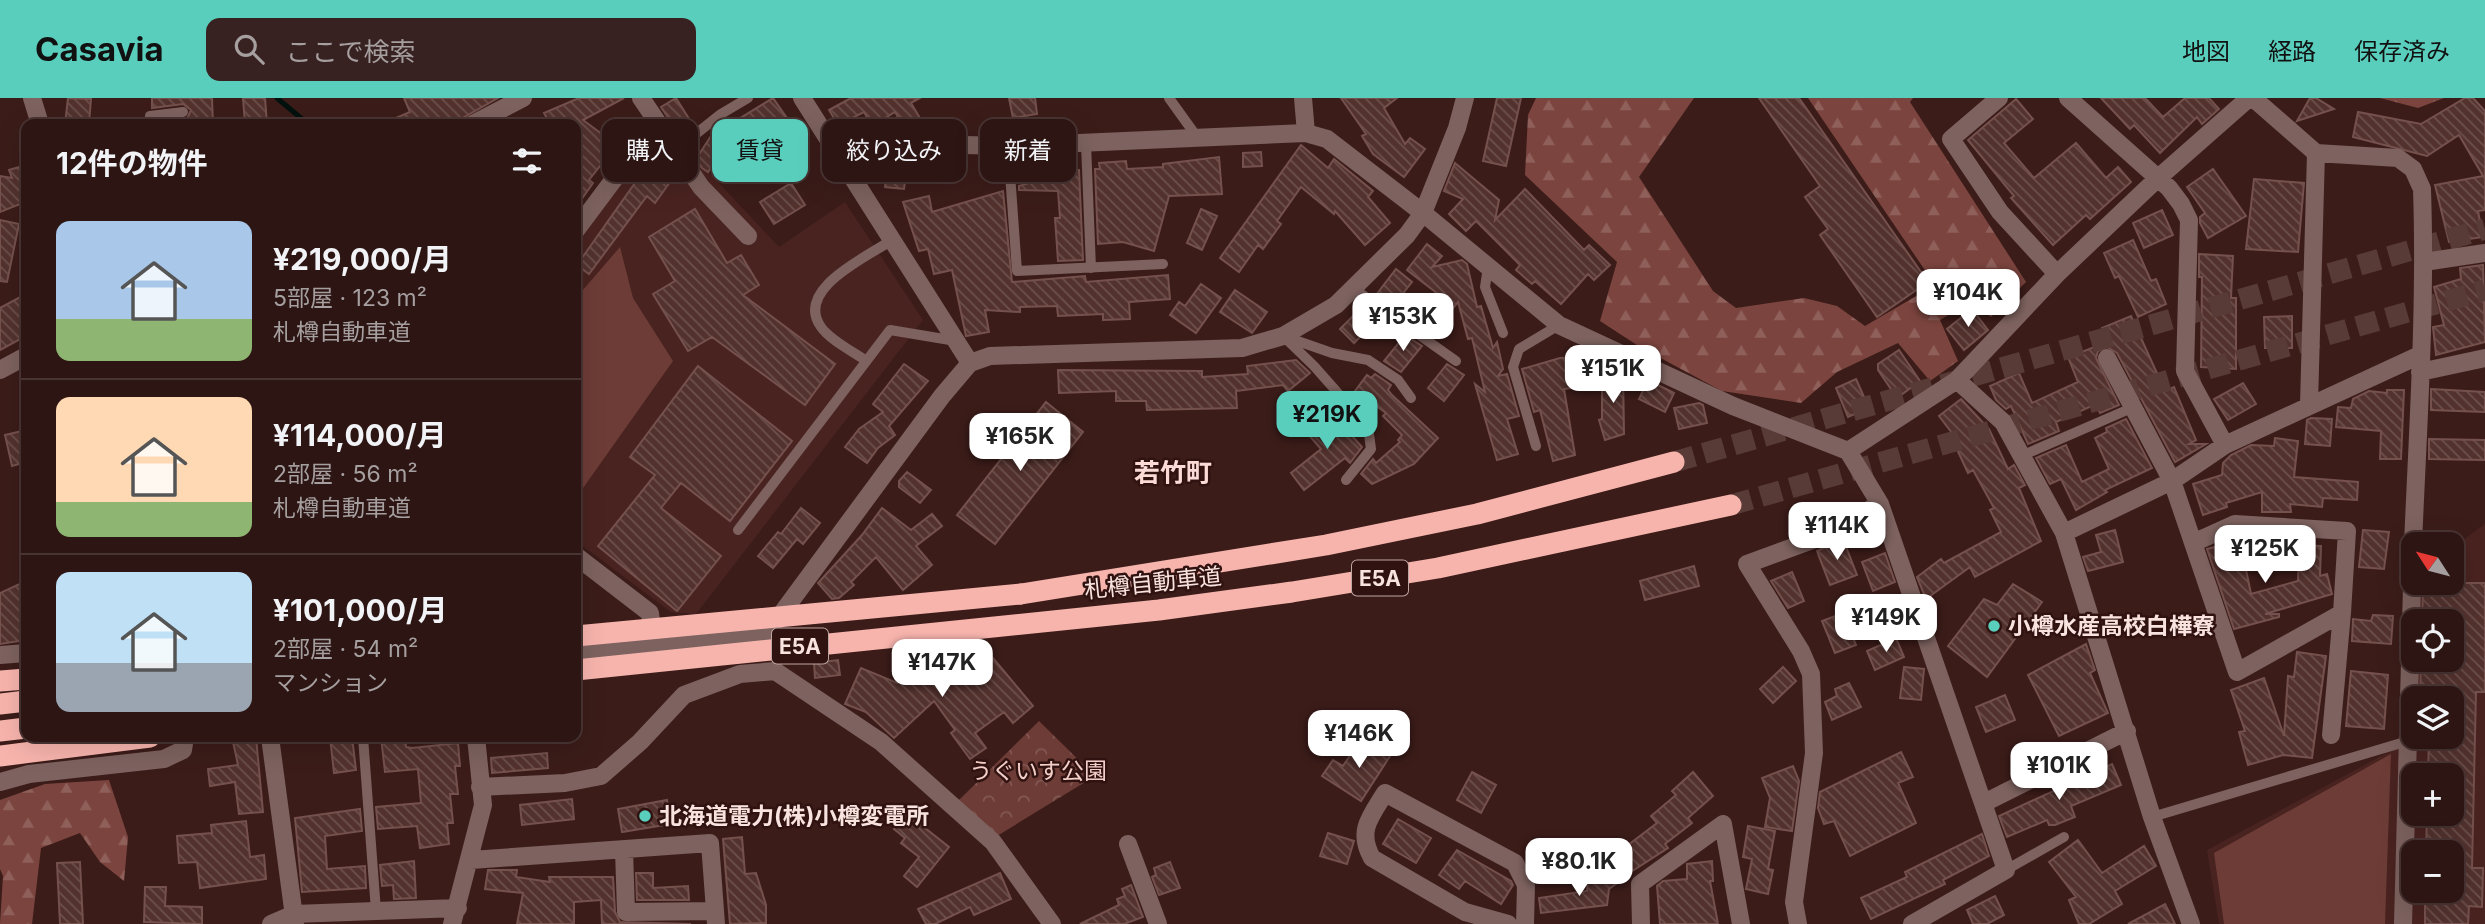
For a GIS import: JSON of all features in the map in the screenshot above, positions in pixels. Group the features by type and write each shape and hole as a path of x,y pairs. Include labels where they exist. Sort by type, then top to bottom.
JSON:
{"highway":[{"name":"札樽自動車道","path":"581,636 1021,594 1326,545 1477,514 1674,462"},
{"name":"札樽自動車道","path":"581,669 1159,610 1438,568 1731,505"},
{"path":"0,681 21,679"},
{"path":"0,704 21,702"},
{"path":"0,731 21,729"},
{"path":"0,756 111,742"}],"street":[{"path":"32,98 38,119"},
{"path":"483,119 523,98"},
{"path":"641,98 654,119"},
{"path":"802,98 822,129"},
{"path":"1303,98 1306,133"},
{"path":"581,654 765,636 942,396 970,363 990,356 1242,348 1283,336 1336,305 1407,235 1423,213 1457,128 1465,98"},
{"path":"1999,98 1951,139 2000,212 2057,274"},
{"path":"2068,98 2182,204 2189,220 2185,370 2225,445"},
{"path":"1848,451 1957,380 2057,274 2157,179 2251,98 2316,153 2398,158 2413,169 2423,189 2424,262 2414,532"},
{"path":"1076,144 1306,133 1327,139 1423,213 1559,325 1732,406 1848,451 1880,504 2006,870 1912,924"},
{"path":"2309,404 2316,153"},
{"path":"581,223 612,182"},
{"path":"698,182 748,236"},
{"path":"855,182 970,363"},
{"path":"2424,262 2485,253"},
{"path":"2107,358 2172,481 2237,672 2342,613"},
{"path":"2064,533 2172,481 2225,445 2309,404 2420,363 2485,358"},
{"path":"0,370 21,359"},
{"path":"1957,380 2003,422 2064,533 2152,817 2191,924"},
{"path":"1798,924 1794,902 1814,752 1811,674 1801,651 1747,564 1815,539 1880,504"},
{"path":"2193,543 2235,524 2347,531 2331,735"},
{"path":"581,559 650,613 654,647"},
{"path":"2409,686 2412,595"},
{"path":"0,655 21,653"},
{"path":"480,787 565,783 601,776 640,742 684,695 740,674 775,671 881,742 993,842 1052,924"},
{"path":"1984,803 2127,732"},
{"path":"0,782 29,774 164,759 183,750 185,742"},
{"path":"271,742 294,919"},
{"path":"271,924 294,919 376,911 455,916 483,805 476,742"},
{"path":"2403,924 2408,749"},
{"path":"1508,924 1465,912 1372,858 1365,844 1364,828 1385,793 1515,863 1526,885 1525,924"},
{"path":"1642,924 1640,884 1723,824 1741,924"},
{"path":"471,860 710,843 716,918 626,912 624,850"},
{"path":"1128,844 1158,924"}],"lane":[{"path":"698,132 748,98"},
{"path":"1169,98 1197,137"},
{"path":"150,119 150,116 183,111"},
{"path":"1086,144 1091,268"},
{"path":"1011,182 1017,271 1163,264"},
{"path":"865,360 821,328 815,315 815,299 824,285 892,240"},
{"path":"1488,267 1485,287 1503,333"},
{"path":"1353,288 1456,361"},
{"path":"1536,446 1513,368 1519,349 1559,325"},
{"path":"738,530 890,330 956,341"},
{"path":"1283,336 1332,353 1368,360 1398,380 1411,398"},
{"path":"1283,336 1368,427 1371,449 1346,480"},
{"path":"2021,456 2134,407"},
{"path":"363,742 376,911"},
{"path":"2152,817 2401,742"},
{"path":"2006,870 2064,837"}],"shaded area":[{"path":"698,161 712,176 712,182 718,182 779,247 845,202 923,320 696,614 671,612 581,545 581,237 622,182 698,182"},
{"path":"2485,524 2485,924 2219,924 2207,850 2401,745 2401,749 2464,749 2464,686 2416,686 2417,672 2464,672 2464,609 2418,609 2419,595 2464,595 2464,539"}],"green space":[{"path":"1536,98 1694,98 1639,177 1713,291 1736,308 1804,298 1837,306 1865,326 1935,285 1808,98 1913,98 1910,102 2026,282 1991,317 1973,300 1940,320 1958,361 1930,381 1898,343 1837,372 1801,403 1722,391 1640,347 1600,321 1617,262 1525,175 1528,115"},
{"path":"2380,98 2444,98 2418,108"},
{"path":"620,247 633,298 673,361 581,491 581,292"},
{"name":"うぐいす公園","path":"1039,721 1095,776 997,836 958,801"},
{"path":"2391,754 2385,924 2224,924 2214,853"},
{"path":"109,780 128,837 124,881 100,862 80,833 41,848 32,924 0,924 3,876 0,869 0,800 45,784"}],"building":[{"path":"68,98 91,99 89,119 66,119"},
{"path":"152,98 212,98 213,119 187,119 191,110 183,104 152,108"},
{"path":"243,98 265,98 267,119 245,119"},
{"path":"404,98 498,98 461,119 394,119 410,112"},
{"path":"579,98 624,98 583,120 602,134 602,164 589,180 593,183 581,200 581,119 547,119 544,113"},
{"path":"676,98 689,119 669,119 661,107"},
{"path":"773,98 788,119 739,119"},
{"path":"851,98 920,98 911,103 920,119 899,119 895,112 884,119 868,119 864,112 850,119 834,119 829,110"},
{"path":"1009,98 1035,98 1037,114 1013,118"},
{"path":"1341,98 1397,98 1384,108 1405,144 1410,138 1425,149 1404,177 1373,154 1362,136 1366,134"},
{"path":"1497,98 1521,98 1506,166 1483,161"},
{"path":"1759,98 1799,98 1928,282 1877,317 1820,235 1828,229 1805,197 1820,186"},
{"path":"2101,98 2145,98 2163,117 2185,98 2209,98 2219,109 2202,124 2197,117 2160,153 2134,125 2130,129"},
{"path":"2310,98 2316,98 2334,109 2297,121"},
{"path":"2465,98 2473,98 2485,111 2485,210 2478,211 2483,237 2449,242 2435,185 2483,176 2459,135 2427,156 2353,137 2358,112 2421,124"},
{"path":"2016,99 2033,119 2004,143 2034,178 2076,143 2106,178 2118,167 2131,182 2090,219 2086,215 2053,245 2011,198 2014,196 1968,140"},
{"path":"711,136 712,166 708,172 698,162 698,156"},
{"path":"1301,145 1328,168 1334,159 1373,191 1368,197 1390,223 1365,245 1335,211 1334,214 1301,187 1277,221 1281,224 1263,249 1258,245 1239,272 1220,258"},
{"path":"1261,152 1262,166 1243,167 1243,153"},
{"path":"1219,157 1222,194 1169,196 1154,251 1123,242 1098,244 1095,169 1100,169 1099,163 1126,161 1127,169 1163,167 1163,164"},
{"path":"1455,163 1499,200 1495,220 1525,189 1584,250 1589,245 1610,265 1594,280 1588,274 1561,304 1535,281 1532,284 1516,270 1520,265 1476,221 1466,231 1449,214 1463,199 1444,191"},
{"path":"21,166 21,207 20,204 0,212 0,176 12,178 9,170"},
{"path":"2213,169 2246,216 2208,238 2200,223 2200,217 2205,213 2187,187"},
{"path":"1076,170 1079,170 1083,260 1058,261 1055,218 1060,218 1058,191 1019,190 1019,186 1032,182 1076,182"},
{"path":"2254,179 2304,183 2298,252 2246,249"},
{"path":"636,182 670,182 655,203 647,196 589,274 581,268 581,259"},
{"path":"886,182 905,182 904,189 885,187"},
{"path":"791,183 805,205 774,224 760,202"},
{"path":"1003,191 1012,282 1085,276 1086,282 1168,275 1170,299 1129,302 1130,319 1103,320 1103,314 1058,316 1057,306 1020,307 1020,312 985,310 989,332 966,336 952,270 934,274 928,249 919,251 903,202 929,196 932,212"},
{"path":"695,209 727,263 741,255 759,285 743,295 835,364 805,405 712,337 688,351 653,294 675,281 649,237"},
{"path":"1201,209 1217,216 1202,250 1187,243"},
{"path":"2162,210 2173,235 2144,248 2133,223"},
{"path":"0,220 19,224 7,282 0,281"},
{"path":"2133,240 2151,281 2156,279 2166,304 2138,317 2119,276 2115,278 2104,253"},
{"path":"1427,244 1442,256 1432,267 1462,260 1467,264 1477,307 1481,306 1493,348 1497,342 1503,369 1498,376 1507,374 1519,416 1507,419 1518,454 1497,460 1475,384 1485,392 1472,338 1468,339 1458,302 1432,334 1416,323 1438,294 1407,270"},
{"path":"2199,254 2233,256 2231,298 2236,298 2236,369 2201,367 2202,277 2199,277"},
{"path":"2483,265 2485,342 2436,355 2433,327 2444,325 2434,287 2461,279 2460,268"},
{"path":"1396,269 1412,282 1393,306 1376,295"},
{"path":"1201,284 1221,298 1196,333 1170,315 1179,302 1185,306"},
{"path":"1235,290 1267,312 1252,333 1220,312"},
{"path":"21,297 21,339 0,350 0,308"},
{"path":"1363,306 1381,317 1354,343 1340,329"},
{"path":"1972,309 1988,330 1964,350 1947,329"},
{"path":"2131,316 2165,391 2174,387 2196,440 2189,444 2206,444 2175,462 2117,353 2107,347 2098,351 2096,358 2119,405 2100,413 2096,404 2056,422 2059,431 2028,444 2011,406 2006,409 1996,400 1990,386 2019,373 2032,403 2078,382 2068,357 2108,342 2102,328"},
{"path":"2292,316 2292,348 2265,348 2264,317"},
{"path":"1405,335 1422,346 1401,372 1384,361"},
{"path":"1899,350 1920,381 1897,398 1878,370 1878,364"},
{"path":"1592,356 1596,385 1564,389 1575,455 1553,461 1540,410 1534,412 1522,369 1560,358"},
{"path":"1296,360 1310,373 1288,391 1283,385 1236,391 1237,408 1147,410 1146,401 1116,401 1116,391 1059,393 1058,370 1202,371 1202,377 1248,374 1247,366"},
{"path":"904,364 928,381 889,426 895,435 878,448 867,463 845,447 859,429 883,412 873,404"},
{"path":"1447,364 1464,375 1444,401 1428,388"},
{"path":"698,366 792,441 730,521 681,483 661,508 721,556 677,611 598,546 655,475 630,457"},
{"path":"1623,372 1624,434 1605,440 1599,420 1602,419 1602,373"},
{"path":"1375,374 1391,385 1388,390 1392,395 1438,438 1414,464 1372,484 1361,474 1373,459 1376,463 1400,442 1398,440 1402,435 1383,416 1386,413 1355,391 1367,375 1371,378"},
{"path":"1856,379 1869,408 1848,417 1836,388"},
{"path":"1648,380 1674,393 1665,412 1639,399"},
{"path":"2243,383 2256,404 2228,420 2214,399"},
{"path":"2431,389 2485,392 2485,412 2431,410"},
{"path":"2387,390 2404,390 2401,459 2380,459 2381,431 2336,427 2338,407 2351,408 2353,399 2369,391 2387,393"},
{"path":"1961,399 1989,429 2008,469 2014,465 2025,485 2019,488 2041,541 1975,577 1970,567 1926,599 1917,577 1941,559 1944,563 2001,532 1990,510 1994,508 1973,470 1968,473 1954,443 1958,441 1939,416"},
{"path":"1046,402 1083,432 995,544 957,515"},
{"path":"1699,403 1703,405 1707,423 1679,429 1674,408"},
{"path":"1332,413 1362,447 1350,463 1345,458 1304,490 1291,473 1321,449 1308,434"},
{"path":"2126,419 2152,468 2105,490 2107,492 2076,510 2061,479 2050,484 2036,458 2066,445 2082,482 2109,469 2095,438 2107,432 2106,428"},
{"path":"2332,419 2330,446 2305,444 2307,420"},
{"path":"21,431 21,463 12,466 5,435"},
{"path":"2275,438 2298,441 2294,477 2358,482 2357,500 2323,498 2322,507 2290,504 2291,512 2262,512 2262,492 2226,503 2227,507 2203,515 2193,484 2222,475 2223,463 2231,455 2251,445 2274,446"},
{"path":"2429,439 2485,440 2485,460 2429,459"},
{"path":"907,472 931,490 920,503 899,487 899,481"},
{"path":"801,508 820,523 803,544 797,539 773,568 758,556 778,532 781,534"},
{"path":"882,508 911,530 932,514 942,526 916,546 932,565 903,590 876,557 851,582 854,585 839,598 832,599 818,583 862,535"},
{"path":"2115,530 2123,562 2088,571 2083,557 2101,552 2096,535"},
{"path":"2363,530 2389,532 2384,569 2359,567"},
{"path":"1843,539 1857,575 1830,585 1817,551"},
{"path":"2240,540 2251,594 2298,581 2299,545 2321,546 2320,576 2327,574 2332,594 2265,614 2279,614 2279,617 2234,629 2207,549"},
{"path":"1885,553 1895,582 1873,591 1862,562"},
{"path":"1694,566 1699,586 1645,600 1640,581"},
{"path":"1792,572 1804,601 1788,608 1771,581"},
{"path":"21,583 21,641 0,644 0,593"},
{"path":"2464,583 2485,583 2485,692 2476,692 2472,868 2483,868 2482,907 2469,906 2468,924 2425,924 2425,903 2464,903 2464,840 2426,840 2427,826 2464,826 2464,763 2428,763 2429,749 2464,749 2464,686 2420,686 2421,672 2464,672 2464,609 2422,609 2423,595 2464,595"},
{"name":"小樽水産高校白樺寮","path":"2013,584 2042,602 1987,677 1948,646 1984,599 1997,605"},
{"path":"1843,613 1856,645 1835,653 1822,621"},
{"path":"2373,615 2393,616 2391,644 2352,641 2353,619 2371,621"},
{"path":"1896,638 1904,657 1875,670 1867,651"},
{"path":"2086,644 2095,670 2090,673 2108,713 2059,736 2028,675"},
{"path":"988,652 1033,706 1013,723 1004,712 975,733 986,748 970,759 951,733 955,730 934,701 894,738 866,712 845,704 861,668 897,683 937,658 952,681"},
{"path":"2297,652 2326,656 2312,758 2283,755 2248,765 2239,732 2245,731 2231,690 2264,678 2284,736 2288,676 2294,677"},
{"path":"838,660 840,675 815,678 814,663"},
{"path":"1783,667 1796,681 1773,703 1760,689"},
{"path":"1904,667 1924,669 1921,700 1900,698"},
{"path":"2351,671 2388,675 2384,729 2346,726"},
{"path":"1849,683 1861,707 1832,720 1825,702 1837,696 1835,689"},
{"path":"2005,695 2015,720 1986,732 1976,707"},
{"path":"1376,739 1394,750 1361,801 1322,776 1333,760 1343,766 1353,751 1364,758"},
{"path":"233,742 256,742 263,812 239,814 235,782 210,786 208,769 238,765"},
{"path":"331,742 353,742 356,770 334,773"},
{"path":"382,742 406,742 406,747 412,748 458,743 460,766 455,766 458,794 450,794 453,823 447,823 449,844 420,848 417,826 378,829 376,807 421,803 418,769 385,772"},
{"path":"1901,752 1913,777 1898,783 1916,823 1850,856 1834,821 1824,824 1818,808 1820,792"},
{"path":"547,753 548,768 492,773 491,758"},
{"path":"2112,764 2121,785 2071,806 2075,817 2055,825 2049,825 2047,820 2007,837 1999,816"},
{"path":"1793,766 1799,781 1792,831 1765,827 1770,798 1762,778"},
{"path":"1472,772 1496,785 1481,813 1457,800"},
{"path":"1693,772 1713,796 1688,818 1692,823 1665,844 1668,848 1620,879 1607,861 1657,823 1651,816 1676,795 1672,791"},
{"path":"572,799 574,819 522,825 520,805"},
{"name":"北海道電力(株)小樽変電所","path":"667,800 671,824 622,832 618,809"},
{"path":"360,809 362,831 325,836 327,869 365,866 366,888 302,892 295,818"},
{"path":"906,813 949,847 917,887 904,876 919,857 901,843 905,838 894,829"},
{"path":"1398,819 1431,838 1416,863 1383,844"},
{"path":"246,821 250,857 264,855 266,879 200,888 197,862 179,863 177,836 212,833 211,825"},
{"path":"1748,826 1775,831 1768,869 1773,870 1768,894 1746,889 1752,859 1743,857"},
{"path":"1328,833 1354,841 1347,864 1320,856"},
{"path":"1982,834 1989,856 1943,880 1945,884 1871,919 1861,898 1907,877 1905,872"},
{"path":"742,837 745,874 756,873 766,905 766,923 730,924 723,839"},
{"path":"2078,840 2102,873 2144,846 2156,866 2115,891 2122,904 2089,924 2079,924 2069,900 2076,897 2049,862"},
{"path":"1457,850 1511,881 1513,885 1501,904 1465,881 1459,889 1439,875"},
{"path":"414,861 416,898 394,899 393,885 382,886 380,865"},
{"path":"1712,861 1713,881 1710,881 1718,924 1660,924 1657,886 1663,881 1687,879 1687,864"},
{"path":"80,862 83,924 60,924 57,863"},
{"path":"1170,862 1180,888 1159,895 1152,877 1156,875 1154,868"},
{"path":"488,870 517,870 516,877 550,882 549,877 613,877 615,912 620,922 691,924 602,924 601,900 574,902 574,924 517,924 523,893 485,889"},
{"path":"636,873 653,873 653,888 688,886 689,900 637,900"},
{"path":"1000,873 1011,899 974,915 970,907 935,924 926,924 918,909"},
{"path":"1588,879 1620,881 1609,889 1607,905 1541,913 1539,898 1587,891"},
{"path":"1131,885 1143,917 1124,924 1080,924 1119,905 1117,899 1125,896 1122,889"},
{"path":"145,887 166,887 165,906 202,907 202,924 144,922"},
{"path":"1995,896 2004,915 1987,924 1973,924 1967,910"},
{"path":"2165,904 2175,924 2128,924"}],"waterway":[{"path":"277,98 302,119"}],"tunnel":[{"path":"1674,462 2485,229"},
{"path":"1731,505 2485,290"}],"place":[{"name":"小樽水産高校白樺寮","path":"1994,626"},
{"name":"北海道電力(株)小樽変電所","path":"645,816"}],"district":[{"name":"若竹町","path":"1173,472"}]}
